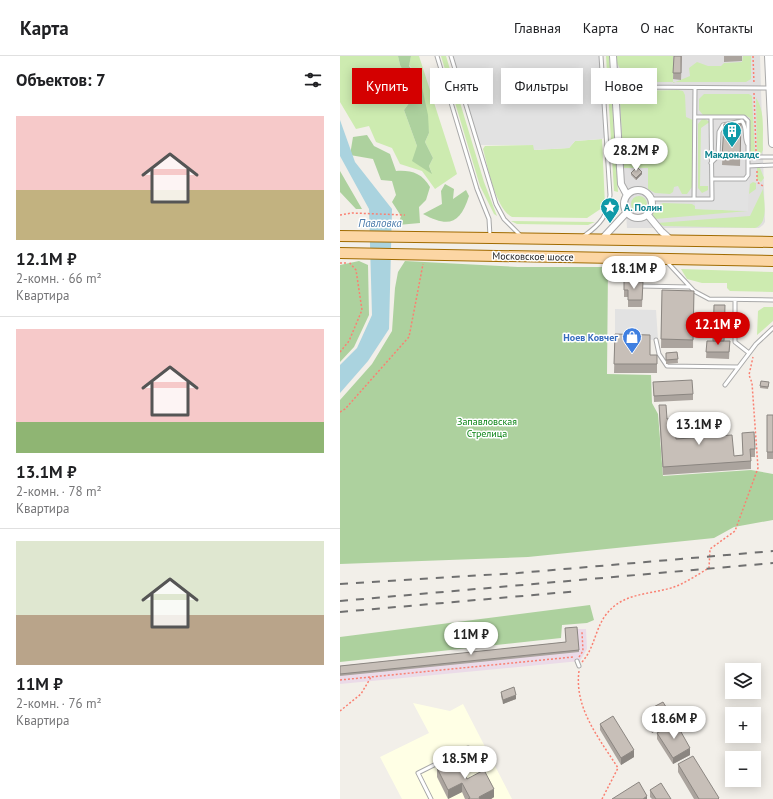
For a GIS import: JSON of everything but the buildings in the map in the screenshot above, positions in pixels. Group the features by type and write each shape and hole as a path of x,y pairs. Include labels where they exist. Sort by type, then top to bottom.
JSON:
{"main road":[{"name":"Московское шоссе","path":"340,236 773,242"},
{"name":"Московское шоссе","path":"340,253 352,258 421,257 773,261"}],"street":[{"path":"613,56 614,68"},
{"path":"770,60 773,143"},
{"path":"616,104 621,184 627,195 624,204 627,212 637,217 647,214 651,207 651,199 646,193 638,190 627,195"},
{"path":"601,240 627,212"},
{"path":"647,214 661,231 672,240"}],"lane":[{"path":"437,56 477,190 489,219 490,238"},
{"path":"451,56 496,204 504,219 514,231 524,238"},
{"path":"579,239 601,221 609,209 610,186 601,56"},
{"path":"657,88 770,88"},
{"path":"694,199 696,117 695,89"},
{"path":"696,117 744,117 748,121 748,175 745,179 712,180"},
{"path":"651,199 712,199 711,117"},
{"path":"711,163 718,156 719,132 723,125 742,121 745,124 746,141 748,145"},
{"path":"748,157 773,157"},
{"path":"748,166 773,165"},
{"path":"664,259 698,293 709,298 734,300 773,300"},
{"path":"633,286 690,286"},
{"path":"734,300 735,342 749,353"},
{"path":"725,385 756,344 773,328"},
{"path":"656,340 659,354 667,366 738,367"},
{"path":"577,661 579,666"},
{"path":"432,799 418,773 468,748 485,780"}],"path":[{"path":"753,56 756,157"},
{"path":"756,165 757,182 763,186"},
{"path":"340,215 352,213 405,215"},
{"path":"340,412 345,409 409,337 421,257"},
{"path":"340,352 349,341 362,310 356,270 352,258"},
{"path":"602,799 618,768 589,722 580,702 577,681 579,666 589,654 592,642 605,615 618,603 632,596 673,588 709,568 710,549 734,531 758,468 752,384 749,374 756,344"},
{"path":"340,680 579,656 583,651 582,632"},
{"path":"340,711 361,694 371,677"}],"shaded area":[{"path":"451,56 601,56 602,68 591,68 591,104 604,104 606,136 602,139 575,141 569,148 534,150 533,145 478,145 466,104 493,104 493,68 455,68"},
{"path":"616,56 760,56 765,222 763,225 759,228 627,228 619,104 657,104 657,68 617,68"},
{"path":"711,121 712,179 749,180 748,211 695,209 695,200 711,199 712,186 700,186 701,128"},
{"path":"615,309 656,310 658,340 615,339"},
{"path":"577,629 586,629 587,649 580,661 340,684 340,668 566,645"},
{"path":"413,703 450,711 463,704 512,799 402,799 380,757 429,733"}],"green space":[{"path":"340,56 398,56 402,68 352,68 352,104 408,104 404,110 417,146 432,173 429,166 433,158 425,142 429,133 422,90 422,68 412,68 409,65 411,56 419,56 430,90 430,104 434,104 457,174 435,189 422,171 400,164 392,148 376,142 369,126 356,129 340,102"},
{"path":"398,56 411,56 409,66 411,68 402,68"},
{"path":"441,56 446,56 450,68 445,68"},
{"path":"606,56 609,56 610,68 607,68"},
{"path":"617,56 673,56 673,82 657,82 657,68 620,68 617,63"},
{"path":"743,56 751,56 751,79 746,82 675,82 690,76 689,68 697,62 708,66 721,66 724,63 742,62"},
{"path":"422,87 428,115 429,133 425,142 433,158 429,166 432,174 412,161 417,146 404,110 408,104 422,104"},
{"path":"657,90 683,91 685,95 686,117 693,120 692,187 687,194 682,194 678,186 674,187 673,192 670,194 655,193 648,189 648,168 624,168 620,104 657,104"},
{"path":"704,94 749,94 752,96 755,154 750,152 750,118 745,115 703,115 699,110 699,99"},
{"path":"756,98 761,110 763,123 763,150 761,154 757,154"},
{"path":"455,104 460,104 484,182 497,216 494,214 480,186"},
{"path":"609,104 612,104 618,192 614,191"},
{"path":"703,118 710,122 701,186 708,186 708,190 702,193 698,188 698,124"},
{"path":"367,135 374,146 390,154 396,171 416,173 427,182 430,187 426,200 419,207 420,223 398,225 401,216 392,202 396,195 392,181 381,180 373,159 350,155 353,137"},
{"path":"602,139 605,206 587,218 512,217 501,205 490,176 483,149 485,146 534,145 534,150 569,148 575,141"},
{"path":"757,168 760,168 764,178 761,182 757,179"},
{"path":"340,171 362,209 356,209 340,192"},
{"path":"753,182 756,183 756,189 749,194 750,184"},
{"path":"445,184 454,189 453,199 466,190 469,196 462,213 452,221 447,222 440,221 423,214 442,204 441,191"},
{"path":"763,189 765,206 764,217 762,222 755,228 664,226 657,223 750,216"},
{"path":"636,196 642,196 647,201 645,210 642,212 636,212 631,207 631,201"},
{"path":"663,203 692,204 695,206 695,209 748,211 655,219 653,217 654,210"},
{"path":"511,221 595,222 588,225 517,224"},
{"path":"359,261 368,265 369,315 354,347 340,362 340,265"},
{"name":"Запавловская Стрелица","path":"405,261 518,267 608,267 607,374 651,375 652,403 658,414 663,476 751,470 773,474 773,520 734,527 714,538 528,557 340,564 340,400 372,364 392,331 395,288 398,272"},
{"path":"681,269 773,272 773,292 730,291 727,288 727,283 702,283 687,279"},
{"path":"764,307 773,307 773,321 757,335 758,311"},
{"path":"590,605 594,620 587,623 562,625 561,638 340,662 340,637"}],"water":[{"name":"Павловка","path":"340,120 355,162 392,209 389,329 368,361 340,393 340,365 357,348 372,315 369,209 340,156"}],"railway":[{"path":"340,584 518,573 773,551"},
{"path":"340,601 773,563"},
{"path":"340,612 579,591"}],"place":[{"name":"Макдоналдс","path":"732,148"},
{"name":"А. Полин","path":"610,224"},
{"name":"Ноев Ковчег","path":"632,354"}]}
